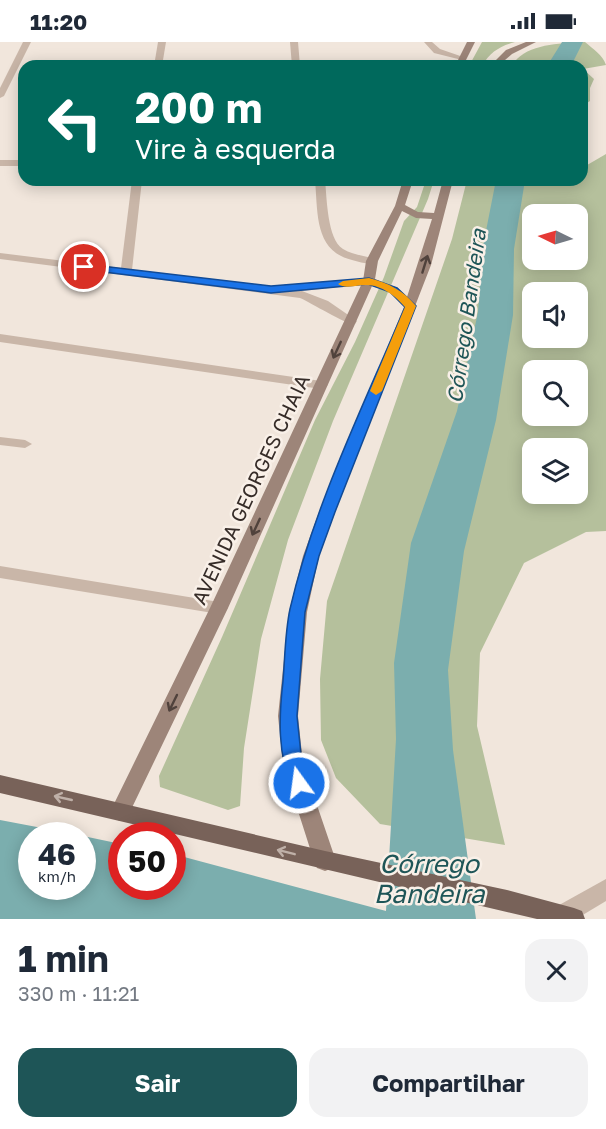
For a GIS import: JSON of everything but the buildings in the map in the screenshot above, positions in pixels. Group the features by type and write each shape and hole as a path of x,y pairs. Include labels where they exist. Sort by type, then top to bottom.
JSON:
{"main road":[{"path":"462,60 471,42"},
{"path":"500,60 508,52 532,42"},
{"name":"AVENIDA GEORGES CHAIA","path":"120,812 219,608 351,321 369,281 372,261 400,206 406,186"},
{"path":"325,861 293,764 288,716 298,612 311,556 425,265 446,186"},
{"path":"400,206 416,215 437,216"},
{"path":"369,281 394,290 410,306"},
{"path":"0,784 325,861 507,900 567,917"}],"street":[{"path":"0,96 27,42"},
{"path":"159,60 162,42"},
{"path":"294,42 296,60"},
{"path":"428,42 437,51 457,60"},
{"path":"0,74 18,73"},
{"path":"0,163 18,163"},
{"path":"126,272 136,186"},
{"path":"321,186 328,239 336,249 346,255 372,261"},
{"path":"0,256 302,295 324,304 351,321"},
{"path":"271,290 369,281"},
{"path":"0,338 321,385"},
{"path":"0,441 25,444"},
{"path":"0,572 219,608"},
{"path":"567,917 606,889"}],"green space":[{"path":"482,42 515,42 496,50 486,60 472,60"},
{"path":"585,42 600,55 606,65 588,68 588,60 516,60 532,50 549,45"},
{"path":"588,74 594,79 590,88 590,101 588,102"},
{"path":"606,154 606,531 586,532 524,563 480,653 477,726 505,845 380,824 336,778 321,740 320,679 327,601 452,239 465,186 588,186 588,164"},
{"path":"424,186 432,186 333,421 288,540 261,639 244,748 240,806 228,810 160,787 159,776 222,637 315,420 355,342 384,277 404,221 417,207"}],"water":[{"path":"562,42 583,42 574,60 551,60"},
{"name":"Córrego Bandeira","path":"495,186 524,186 514,249 513,315 496,420 464,551 448,670 453,750 476,919 0,919 0,820 18,823 18,900 96,900 96,839 108,841 108,900 186,900 186,857 386,911 396,739 394,663 411,543 457,411 478,312 483,246"}],"slow traffic":[{"path":"343,284 369,281 394,290 410,306 376,391"}],"route":[{"path":"84,267 271,290 369,281 394,290 410,306 311,556 298,612 288,716 293,764 299,783"}]}
